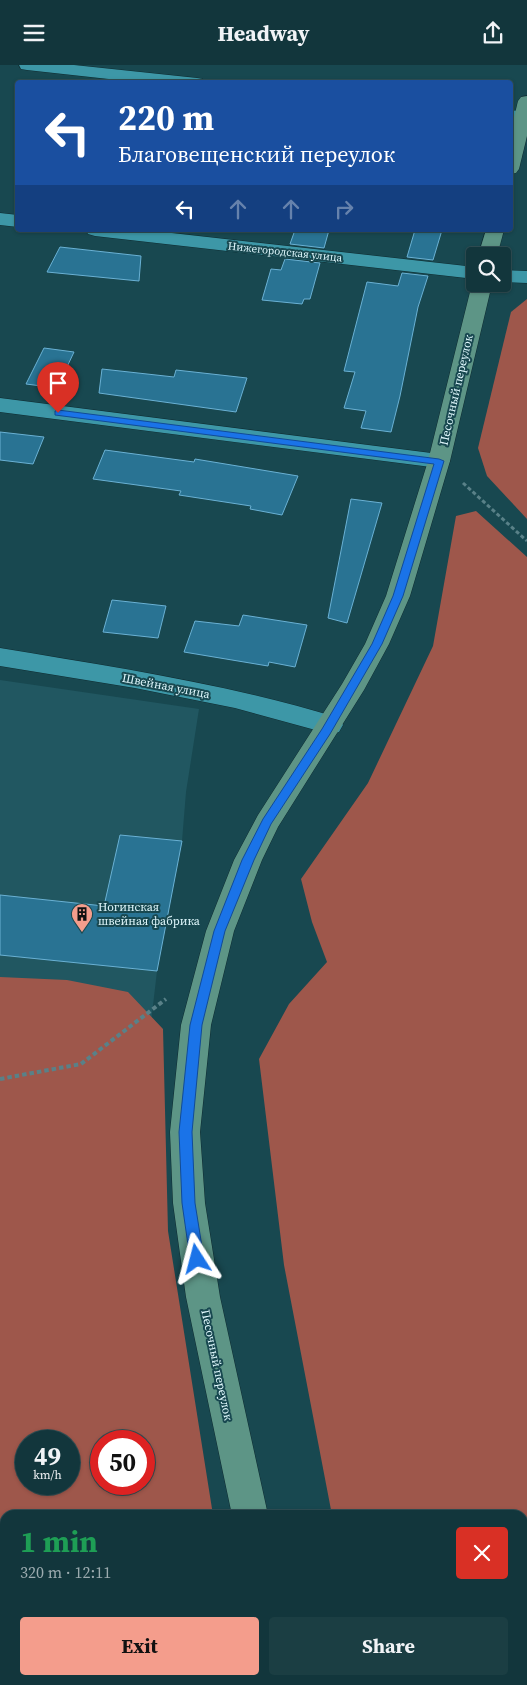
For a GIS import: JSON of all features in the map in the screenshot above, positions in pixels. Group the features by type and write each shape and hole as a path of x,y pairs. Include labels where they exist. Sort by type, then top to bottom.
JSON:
{"main road":[{"path":"513,155 522,112"},
{"path":"490,247 494,232"},
{"name":"Песочный переулок","path":"249,1510 203,1297 188,1203 185,1132 194,1044 205,982 220,931 248,860 267,822 330,725 377,644 398,596 439,461 480,292"}],"street":[{"path":"27,65 169,80"},
{"path":"0,219 15,221"},
{"name":"Нижегородская улица","path":"113,232 466,272"},
{"path":"511,276 527,277"},
{"path":"0,405 439,461"},
{"name":"Швейная улица","path":"0,657 135,679 235,699 330,725"}],"path":[{"path":"439,461 527,541"},
{"path":"0,1079 81,1064 166,999"}],"shaded area":[{"path":"527,299 527,519 487,476 478,448 511,312"},
{"path":"476,511 527,557 527,1510 331,1510 284,1265 259,1059 289,1004 327,962 312,922 301,879 368,783 433,646 456,516"},
{"path":"0,680 199,709 186,792 182,841 157,971 150,1031 0,1018"},
{"path":"0,977 67,980 128,992 163,1029 168,1231 212,1510 0,1510"}],"building":[{"path":"294,232 328,232 324,248 290,244"},
{"path":"414,232 441,232 433,260 407,257"},
{"path":"60,247 141,256 139,281 47,272"},
{"path":"285,259 320,263 310,299 304,299 302,304 262,300 271,269 281,270"},
{"path":"402,273 428,276 418,307 391,432 361,428 366,411 344,408 355,372 344,371 367,282 398,286"},
{"path":"44,348 74,352 57,388 26,384"},
{"path":"102,369 174,377 176,370 247,378 236,412 99,393"},
{"path":"0,432 44,437 33,464 0,460"},
{"path":"105,450 194,462 195,459 298,476 282,515 250,509 251,506 179,495 181,491 93,479"},
{"path":"351,499 382,503 347,623 328,618"},
{"path":"112,600 166,606 158,638 103,632"},
{"path":"243,615 307,625 295,667 269,662 268,666 184,652 195,621 239,626"},
{"name":"Ногинская швейная фабрика","path":"120,835 182,841 157,971 0,955 0,895 104,906"}],"place":[{"name":"Ногинская швейная фабрика","path":"82,933"}],"route":[{"path":"58,413 439,461 398,596 377,644 326,731 267,822 248,860 220,931 205,982 196,1025 185,1132 188,1203 197,1259"}]}
